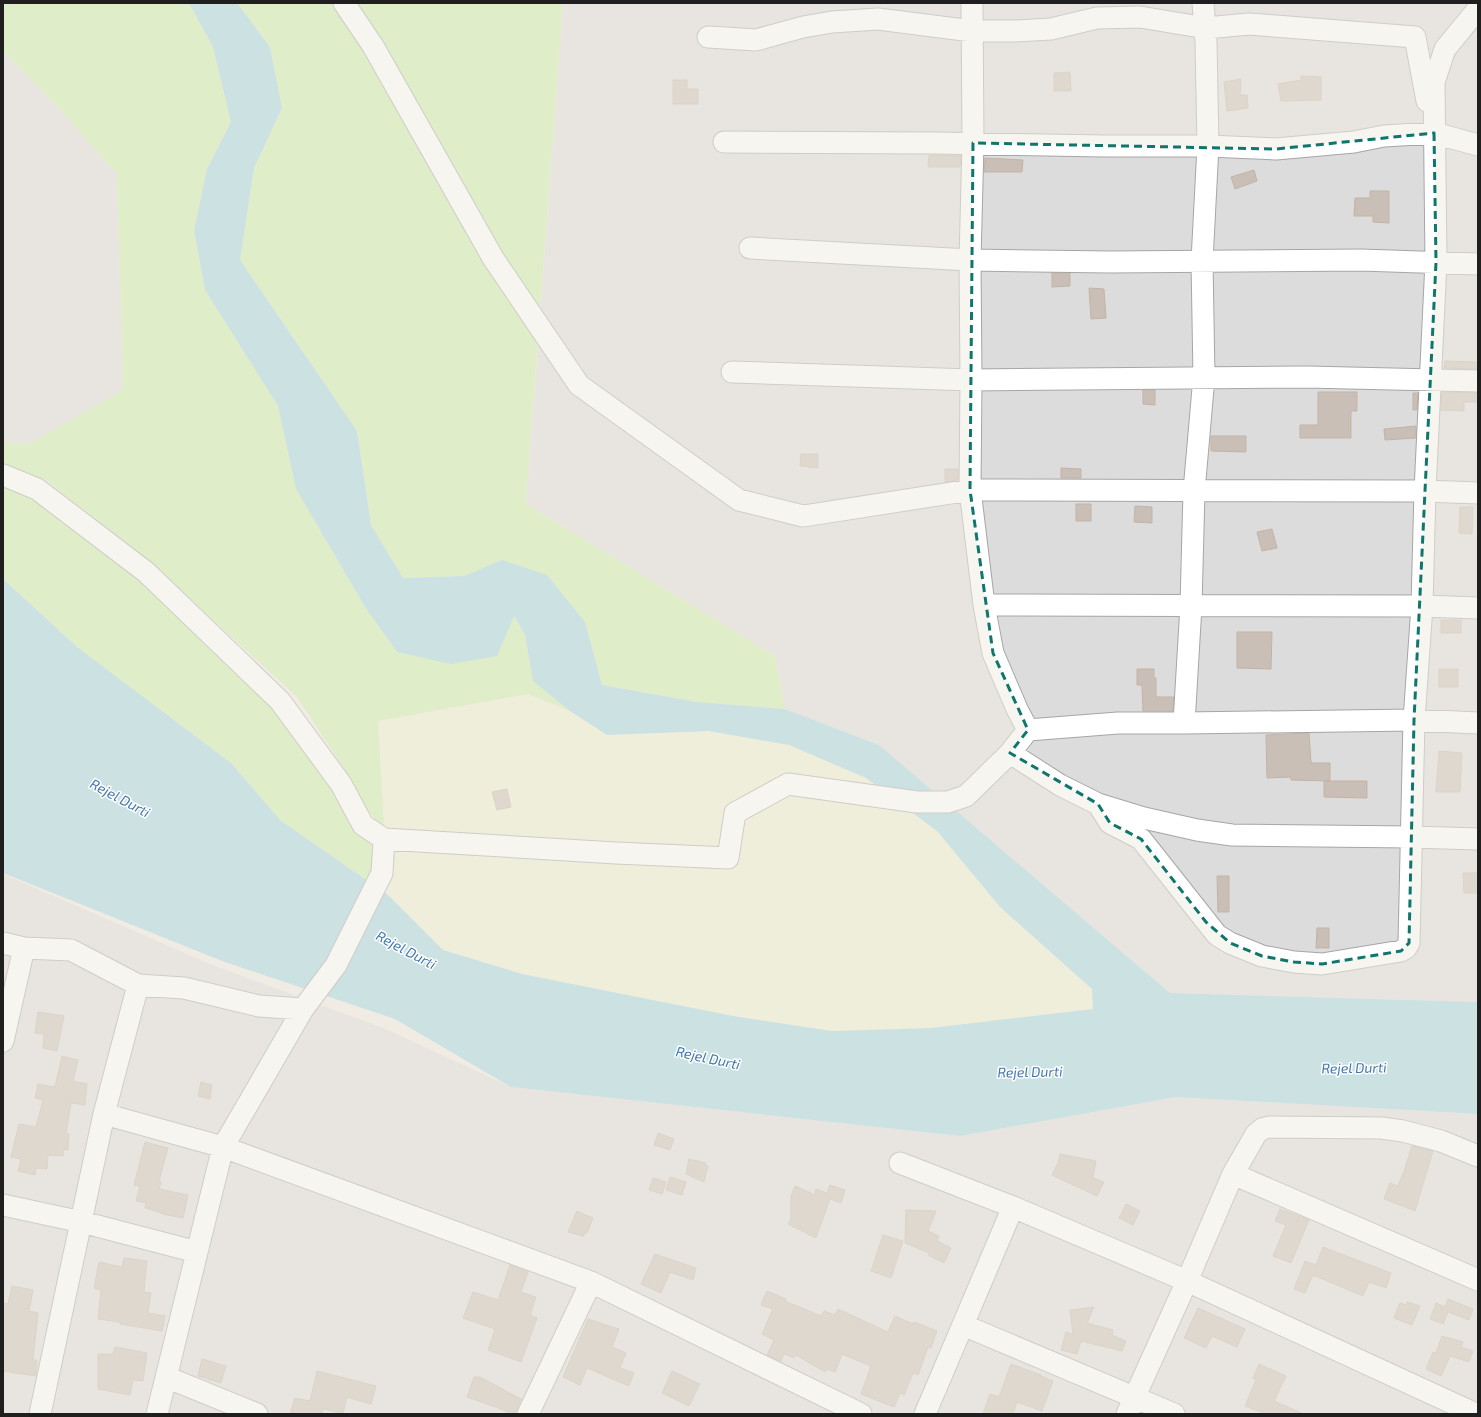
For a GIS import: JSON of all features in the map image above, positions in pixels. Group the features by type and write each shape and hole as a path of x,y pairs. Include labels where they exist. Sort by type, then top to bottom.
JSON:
{"street":[{"path":"344,3 373,46 493,258 579,385 739,500 802,516 970,490 1478,492"},
{"path":"972,3 973,143 970,260 970,490 984,605 992,653 1028,730"},
{"path":"1184,723 1192,606 1194,491 1204,377 1202,261 1208,146 1206,28 1203,3"},
{"path":"1098,804 1110,823 1141,839 1217,935 1230,944 1262,956 1294,962 1322,964 1401,951 1406,948 1409,943 1414,720 1422,606 1425,491 1436,262 1434,82 1445,49 1478,9"},
{"path":"708,38 756,40 803,26 832,22 878,19 972,31 1051,29 1097,18 1140,17 1206,28 1250,24 1415,37 1425,95 1434,133"},
{"path":"724,142 973,143 1105,146 1208,146 1276,149 1354,142 1384,136 1434,133 1478,145"},
{"path":"750,248 970,260 1110,262 1361,260 1478,264"},
{"path":"732,372 971,380 1307,377 1478,381"},
{"path":"3,474 37,489 152,578 280,700 341,784 363,825 384,839 728,858 735,813 788,784 917,802 948,802 966,796 1010,753 1028,730 1118,723 1414,720 1478,723"},
{"path":"984,605 1422,606 1478,608"},
{"path":"1010,753 1060,785 1098,804 1144,818 1197,830 1232,835 1478,839"},
{"path":"157,1414 223,1147 303,1009 336,965 382,873 384,839"},
{"path":"3,943 24,948 70,950 138,985 184,988 259,1006 303,1009"},
{"path":"3,1041 24,948"},
{"path":"40,1414 104,1114 138,985"},
{"path":"104,1114 223,1147 591,1282 861,1414"},
{"path":"1131,1405 1233,1174 1256,1134 1262,1129 1270,1127 1381,1128 1403,1131 1441,1141 1478,1156"},
{"path":"900,1163 1013,1207 1187,1281 1476,1414"},
{"path":"1233,1174 1478,1280"},
{"path":"3,1205 82,1222 197,1252"},
{"path":"925,1414 1013,1207"},
{"path":"534,1412 591,1282"},
{"path":"963,1325 1131,1405 1174,1414"},
{"path":"166,1377 256,1414"}],"highlighted area":[{"path":"1434,133 1436,262 1414,720 1409,943 1401,951 1322,964 1294,962 1262,956 1230,943 1206,922 1141,839 1110,823 1098,804 1010,753 1028,730 993,653 970,490 973,143 1276,149"}],"shaded area":[{"path":"563,3 1478,3 1478,1002 1170,993 879,745 785,709 775,656 526,504"},
{"path":"3,51 58,107 117,174 123,391 29,444 3,442"},
{"path":"3,874 215,966 386,1029 511,1087 960,1136 1176,1097 1478,1114 1478,1414 3,1414"}],"green space":[{"path":"3,3 189,3 213,47 231,122 207,169 194,230 205,290 278,406 296,489 365,607 397,652 513,615 525,635 533,681 570,711 528,694 378,721 384,829 361,802 345,770 297,697 152,564 46,480 3,463 3,442 29,444 123,390 117,174 58,107 3,51"},
{"path":"237,3 334,3 538,336 526,504 775,656 785,709 697,702 602,685 585,622 502,560 464,576 403,578 371,525 357,431 240,260 254,168 282,108 270,47"},
{"path":"353,3 563,3 540,311 500,252"},
{"path":"3,481 35,495 142,576 276,705 379,841 371,883 280,820 231,763 77,647 3,579"},
{"path":"528,694 570,711 607,735 709,731 789,745 866,778 937,831 1001,907 1092,989 1093,1009 931,1028 832,1031 733,1016 522,974 443,950 388,895 378,721"}],"water":[{"name":"Rejel Durti","path":"189,3 237,3 270,47 282,108 254,168 240,260 357,431 371,525 403,578 464,576 502,560 547,575 585,622 602,685 697,702 785,709 879,745 1170,993 1478,1002 1478,1114 1176,1097 960,1136 511,1087 395,1019 222,961 3,873 3,579 77,647 231,763 280,820 388,895 443,950 522,974 733,1016 832,1031 931,1028 1093,1009 1092,989 1000,907 937,831 866,778 789,745 709,731 607,735 570,711 533,681 525,635 514,616 497,656 451,664 397,652 365,607 296,489 278,406 205,290 194,230 207,169 231,122 213,47"}],"building":[{"path":"1070,72 1071,91 1054,91 1054,73"},
{"path":"1301,76 1321,77 1321,100 1281,101 1278,84 1301,80"},
{"path":"1241,79 1240,95 1247,95 1248,108 1227,111 1224,82"},
{"path":"673,80 687,80 687,89 698,89 698,104 673,104"},
{"path":"929,155 961,156 960,167 928,167"},
{"path":"985,158 1023,160 1022,172 984,172"},
{"path":"1254,170 1257,181 1235,189 1231,177"},
{"path":"1370,191 1389,191 1389,223 1373,222 1373,216 1354,216 1355,198 1370,198"},
{"path":"1052,273 1070,273 1070,286 1052,287"},
{"path":"1089,288 1104,289 1106,318 1091,319"},
{"path":"1445,361 1478,362 1478,369 1444,368"},
{"path":"1143,390 1155,390 1155,405 1143,404"},
{"path":"1318,392 1357,392 1357,411 1351,411 1351,438 1300,438 1300,425 1318,425"},
{"path":"1442,392 1478,393 1478,402 1464,402 1464,411 1441,410"},
{"path":"1413,393 1418,393 1417,410 1413,410"},
{"path":"1416,426 1416,438 1385,440 1384,429"},
{"path":"1211,436 1246,436 1246,452 1211,451"},
{"path":"801,454 818,454 818,468 800,466"},
{"path":"1061,468 1081,469 1081,478 1061,478"},
{"path":"945,469 958,469 958,480 945,482"},
{"path":"1076,504 1091,504 1091,521 1076,521"},
{"path":"1135,506 1152,507 1152,523 1134,522"},
{"path":"1460,507 1473,507 1472,534 1459,533"},
{"path":"1272,529 1277,548 1262,551 1257,532"},
{"path":"1441,620 1461,620 1461,633 1441,633"},
{"path":"1237,632 1272,632 1271,669 1237,668"},
{"path":"1137,669 1154,669 1154,678 1156,678 1156,697 1174,697 1173,711 1143,711 1142,685 1137,685"},
{"path":"1439,669 1458,669 1458,687 1439,687"},
{"path":"1309,733 1311,763 1330,763 1330,781 1291,780 1291,777 1267,778 1266,735"},
{"path":"1439,751 1462,753 1460,792 1436,792"},
{"path":"1324,781 1367,781 1367,798 1324,797"},
{"path":"507,789 511,807 497,810 492,792"},
{"path":"1463,873 1478,873 1478,893 1464,893"},
{"path":"1217,876 1229,876 1229,912 1218,912"},
{"path":"1317,928 1329,928 1329,948 1316,948"},
{"path":"38,1012 64,1016 57,1051 43,1048 44,1034 35,1033"},
{"path":"62,1056 78,1060 73,1081 87,1084 85,1105 71,1103 66,1133 69,1134 68,1150 64,1149 63,1156 48,1155 47,1169 36,1168 35,1175 18,1171 21,1159 11,1157 19,1124 36,1127 43,1100 35,1098 38,1084 55,1087"},
{"path":"201,1082 212,1085 210,1099 198,1096"},
{"path":"658,1133 674,1139 670,1150 654,1145"},
{"path":"145,1142 168,1148 159,1181 161,1182 159,1189 188,1195 183,1218 162,1214 145,1208 146,1203 136,1201 140,1186 134,1185"},
{"path":"1412,1146 1433,1151 1415,1211 1384,1199 1390,1183 1398,1186"},
{"path":"1060,1154 1096,1161 1093,1178 1104,1182 1097,1196 1052,1175 1058,1163"},
{"path":"689,1159 706,1163 705,1165 708,1166 704,1182 686,1174"},
{"path":"670,1177 686,1182 682,1195 666,1190"},
{"path":"653,1178 666,1182 662,1194 649,1190"},
{"path":"830,1185 845,1190 841,1203 830,1199 816,1238 788,1224 791,1219 791,1196 795,1186 815,1195 816,1189 827,1193"},
{"path":"1126,1204 1140,1211 1133,1225 1119,1218"},
{"path":"1280,1209 1309,1220 1291,1263 1273,1256 1286,1225 1275,1221"},
{"path":"906,1210 936,1211 928,1231 939,1236 937,1241 951,1248 944,1263 928,1255 929,1253 905,1243"},
{"path":"577,1211 593,1218 587,1233 585,1232 584,1236 568,1232"},
{"path":"883,1235 903,1241 891,1278 871,1271"},
{"path":"1323,1247 1391,1273 1386,1288 1369,1282 1363,1296 1313,1275 1305,1293 1294,1289 1305,1261 1316,1265"},
{"path":"655,1254 696,1268 693,1280 670,1272 661,1293 641,1284"},
{"path":"124,1258 147,1261 144,1292 151,1293 148,1313 165,1316 162,1331 98,1319 101,1290 94,1288 99,1262 122,1267"},
{"path":"510,1265 528,1272 521,1292 536,1297 530,1315 537,1318 521,1362 488,1350 495,1329 463,1318 473,1292 498,1300"},
{"path":"12,1286 33,1290 29,1311 38,1313 33,1360 37,1360 36,1376 3,1371 3,1303 8,1304"},
{"path":"767,1291 786,1299 785,1301 821,1316 824,1311 835,1315 838,1309 888,1332 895,1316 913,1324 914,1322 937,1331 931,1348 928,1347 918,1375 913,1373 904,1395 900,1393 894,1407 861,1394 871,1366 842,1354 835,1372 827,1369 825,1372 796,1355 794,1358 784,1354 781,1361 767,1355 774,1340 762,1334 773,1309 761,1305"},
{"path":"1448,1299 1473,1309 1469,1320 1448,1312 1443,1324 1430,1319 1436,1303 1445,1307"},
{"path":"1407,1302 1420,1306 1412,1325 1394,1318 1400,1303 1406,1305"},
{"path":"1094,1307 1087,1323 1113,1330 1112,1335 1126,1341 1122,1351 1081,1341 1077,1354 1061,1350 1066,1332 1073,1334 1070,1310"},
{"path":"1198,1308 1245,1329 1237,1347 1212,1336 1206,1348 1184,1338"},
{"path":"588,1319 619,1329 612,1347 626,1353 620,1368 634,1373 629,1386 587,1368 580,1385 563,1377"},
{"path":"1442,1336 1463,1342 1461,1347 1473,1351 1469,1362 1450,1356 1441,1376 1426,1369 1433,1352 1436,1353"},
{"path":"115,1347 147,1353 143,1381 133,1380 130,1395 98,1389 98,1354 113,1354"},
{"path":"202,1359 226,1366 221,1383 198,1376"},
{"path":"1011,1364 1053,1381 1042,1411 1017,1402 1013,1414 983,1414 990,1394 999,1397"},
{"path":"1259,1364 1286,1376 1274,1401 1304,1414 1266,1414 1245,1406 1256,1380 1253,1378"},
{"path":"317,1371 376,1386 371,1404 347,1397 343,1413 323,1409 322,1414 290,1414 295,1398 310,1401"},
{"path":"672,1371 700,1384 689,1406 662,1393"},
{"path":"474,1377 480,1377 521,1399 515,1414 511,1414 467,1397"}]}
